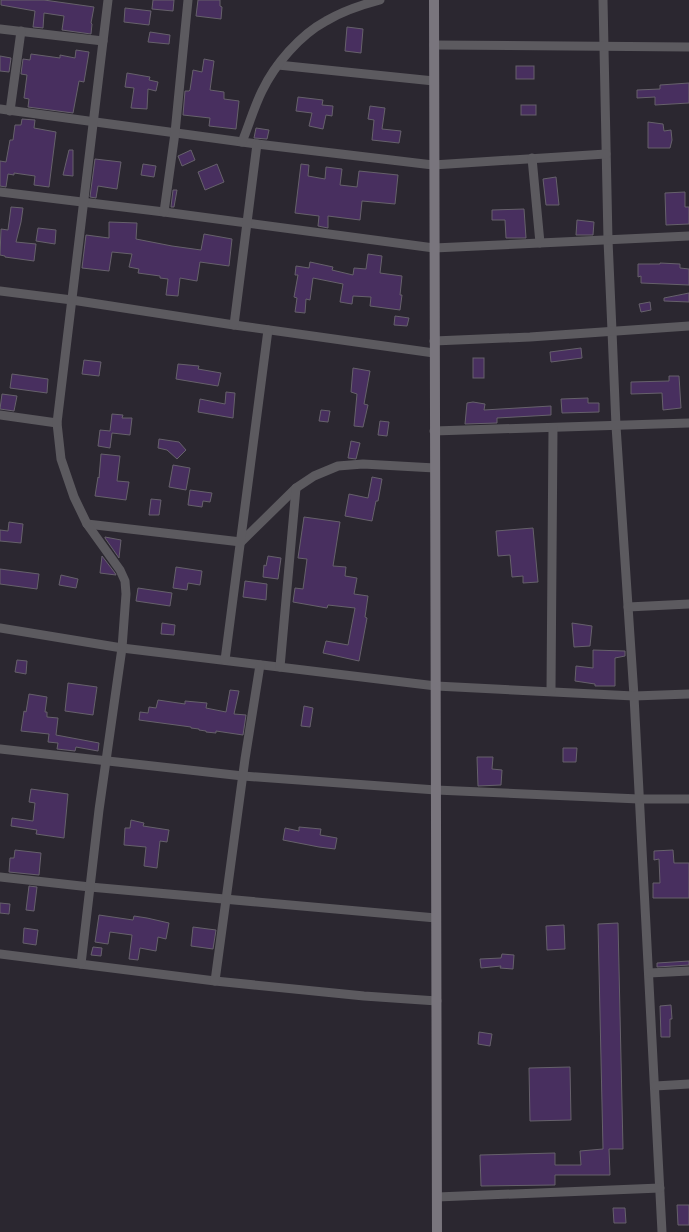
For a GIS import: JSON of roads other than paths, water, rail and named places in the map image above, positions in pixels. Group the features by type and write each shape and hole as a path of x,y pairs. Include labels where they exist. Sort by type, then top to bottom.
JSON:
{"main road":[{"path":"434,0 437,1232"}],"street":[{"path":"81,964 122,648 126,594 125,581 120,570 87,524 74,497 61,459 57,422 108,0"},
{"path":"164,212 175,133 188,0"},
{"path":"242,142 263,90 278,65 297,42 325,21 356,7 380,0"},
{"path":"603,0 608,240 616,426 634,696 662,1232"},
{"path":"0,29 103,41"},
{"path":"10,110 21,31"},
{"path":"434,45 689,47"},
{"path":"278,65 434,81"},
{"path":"0,109 257,144 434,165 606,154"},
{"path":"234,325 257,144"},
{"path":"532,158 540,243"},
{"path":"0,192 434,248 689,236"},
{"path":"0,292 72,300 268,330 434,353"},
{"path":"434,341 530,337 689,326"},
{"path":"226,660 268,330"},
{"path":"0,415 57,422"},
{"path":"434,431 689,423"},
{"path":"551,691 553,428"},
{"path":"241,542 296,488 314,476 338,466 363,464 435,468"},
{"path":"280,667 296,488"},
{"path":"87,524 241,542"},
{"path":"628,607 689,604"},
{"path":"0,628 122,648 436,686 634,696 689,694"},
{"path":"215,981 260,665"},
{"path":"0,749 106,762 243,776 436,790 639,799 689,799"},
{"path":"0,877 226,900 436,918"},
{"path":"0,954 215,981 364,996 437,1001"},
{"path":"649,973 689,971"},
{"path":"654,1086 689,1084"},
{"path":"437,1197 660,1188"}]}
